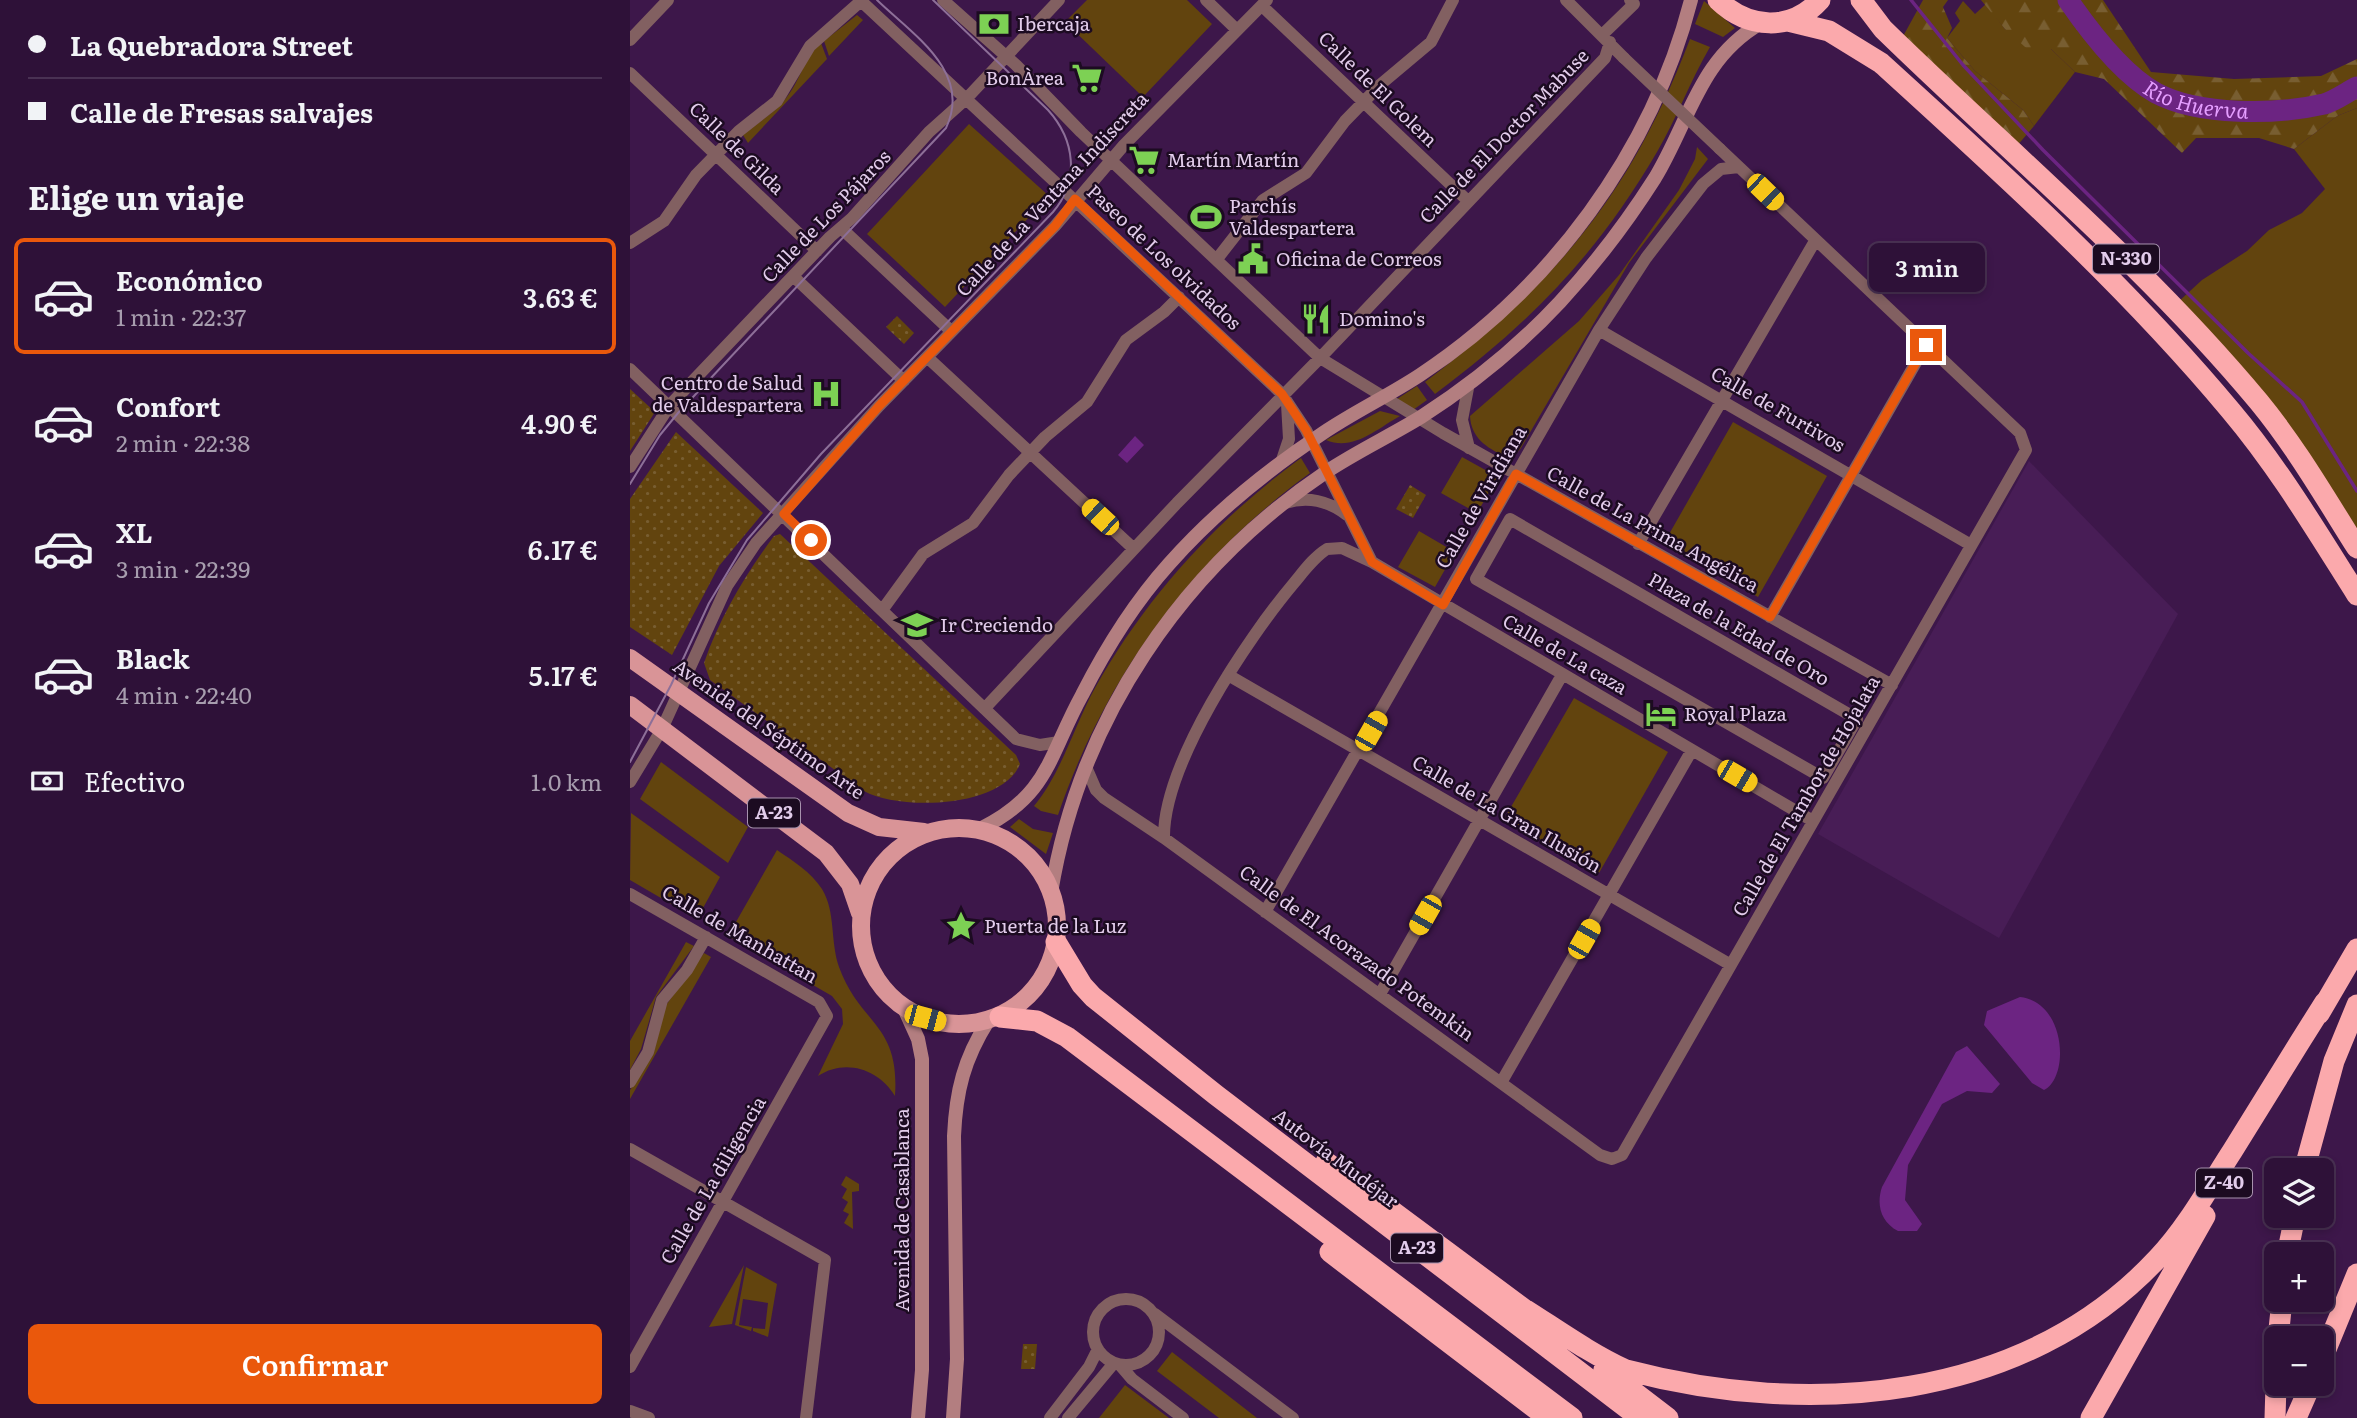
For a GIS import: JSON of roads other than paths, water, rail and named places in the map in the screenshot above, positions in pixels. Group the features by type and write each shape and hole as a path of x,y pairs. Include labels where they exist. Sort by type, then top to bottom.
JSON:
{"highway":[{"name":"N-330","path":"1718,0 1741,16 1761,23 1788,21 1829,30 1881,63 2155,325 2231,411 2286,483 2357,595"},
{"name":"N-330","path":"1788,21 1820,0"},
{"name":"N-330","path":"1861,0 1883,29 2074,209 2209,345 2284,436 2357,548"},
{"name":"Autovía Mudéjar","path":"1056,942 1082,985 1093,997 1640,1418"},
{"name":"Z-40","path":"2091,1418 2357,949"},
{"path":"1526,1310 1625,1370 1684,1391 1739,1404 1793,1411 1844,1410 1943,1392 1993,1375 2042,1351 2079,1328 2124,1292 2159,1256 2188,1221 2325,1002"},
{"path":"2307,1158 2334,1061 2357,1005"},
{"name":"A-23","path":"994,1019 1029,1020 1053,1028 1572,1418"},
{"path":"1195,1077 1248,1106 1411,1222 1668,1418"},
{"path":"1220,1153 1236,1172 1365,1282 1548,1418"},
{"path":"2334,1331 2357,1274"},
{"path":"2334,1333 2338,1322"},
{"path":"2275,1396 2275,1418"},
{"path":"2296,1418 2308,1396"},
{"path":"2304,1418 2310,1396"}],"main road":[{"path":"980,829 1006,816 1032,793 1100,662 1132,610 1166,568 1236,495 1312,440 1384,398 1476,332 1532,283 1554,258 1601,196 1638,136 1664,82 1691,0"},
{"path":"1051,893 1065,821 1112,707 1131,674 1177,609 1231,548 1282,504 1327,471 1418,418 1469,383 1520,341 1595,262 1654,178 1713,64 1729,45 1761,23"},
{"name":"Avenida del Séptimo Arte","path":"630,657 855,817 890,830 928,832"},
{"name":"A-23","path":"630,705 836,862 850,884 872,971 902,1006 942,1022 994,1019 1019,1002 1040,979 1056,942 1056,914 1051,893 1028,856 1014,844 980,829 956,828 928,832 904,844 880,867 870,882 860,917"},
{"name":"Avenida de Casablanca","path":"902,1006 918,1039 922,1059 922,1370 918,1418"},
{"path":"953,1418 957,1359 954,1147 956,1101 965,1061 994,1019"}],"street":[{"path":"632,33 668,0"},
{"path":"630,243 664,221 696,176 738,131 777,101 810,46 861,0"},
{"name":"Paseo de Los olvidados","path":"861,0 1284,397 1312,440 1327,471"},
{"name":"Paseo de Los olvidados","path":"943,0 1320,358 1384,398"},
{"name":"Calle de Los Pájaros","path":"630,467 670,405 906,161 929,132 967,98 1059,0"},
{"path":"1206,0 1236,29"},
{"path":"1217,259 1263,200 1306,173 1321,157 1337,130 1431,42 1452,0"},
{"path":"1566,0 1926,345 1770,617"},
{"name":"Calle de El Doctor Mabuse","path":"985,708 1605,58 1606,39 1634,4 1630,0"},
{"name":"Calle de La Ventana Indiscreta","path":"630,782 662,729 727,586 755,543 950,330 1055,226 1075,199 1236,29 1264,3"},
{"name":"Calle de El Golem","path":"1264,3 1468,201"},
{"name":"Calle de Gilda","path":"630,73 817,251"},
{"name":"Calle de Viridiana","path":"1265,912 1600,330 1646,258 1703,184 1721,169 1739,167"},
{"path":"841,228 950,330"},
{"path":"1639,544 1815,241"},
{"path":"793,278 904,381"},
{"path":"883,608 923,554 973,523 1052,429 1077,411 1096,392 1126,340 1151,323 1179,297"},
{"name":"Calle de Furtivos","path":"1600,330 1971,545"},
{"name":"Calle de El Tambor de Hojalata","path":"1617,1158 1626,1149 2026,450 2020,433 1926,345"},
{"path":"927,357 1134,549"},
{"path":"630,369 1020,741 1044,746 1059,742"},
{"path":"1469,383 1462,415 1469,448"},
{"path":"1281,463 1289,432 1284,397"},
{"name":"Calle de La Prima Angélica","path":"1384,398 1892,685"},
{"path":"1327,471 1372,562"},
{"path":"1282,504 1300,500 1323,502 1349,518"},
{"name":"Plaza de la Edad de Oro","path":"1510,520 1857,719 1824,778 1476,579 1510,520"},
{"path":"1164,838 1164,822 1180,772 1205,715 1228,675 1274,607 1321,552 1342,548 1372,562 1443,605"},
{"name":"Calle de La caza","path":"1443,605 1813,821"},
{"name":"Calle de La Gran Ilusión","path":"1228,675 1731,965"},
{"path":"1380,994 1562,675"},
{"path":"1502,1082 1692,750"},
{"name":"Calle de El Acorazado Potemkin","path":"1086,767 1094,786 1104,798 1164,838 1600,1155 1617,1158"},
{"name":"Calle de Manhattan","path":"630,894 819,1002 827,1012"},
{"path":"630,1082 648,1052 662,1000 687,970 706,937"},
{"name":"Calle de La diligencia","path":"630,1367 823,1027 827,1012"},
{"path":"630,1149 825,1260 806,1418"},
{"path":"1183,1418 1098,1349 1093,1329 1101,1310 1109,1303 1129,1298 1148,1306 1154,1314 1293,1418"},
{"path":"1068,1418 1117,1364 1139,1363 1154,1351 1160,1332 1154,1314"},
{"path":"1050,1418 1089,1367 1098,1349"},
{"path":"630,1410 649,1418"}],"waterway":[{"path":"1911,0 1963,65 2043,150 2248,353 2302,402 2357,491"},
{"name":"Río Huerva","path":"2068,0 2119,64 2143,85 2174,101 2238,111 2284,110 2324,104 2357,87"}],"tram line":[{"path":"630,484 660,435 678,413 946,128 952,108 952,89 945,72 921,41 877,0"},
{"path":"630,762 671,685 709,603 747,540 821,454 1062,200 1071,160 1069,147 1057,122 1048,110 933,0"}],"place":[{"name":"Ibercaja","path":"994,24"},
{"name":"BonÀrea","path":"1087,78"},
{"name":"Martín Martín","path":"1144,160"},
{"name":"Parchís Valdespartera","path":"1206,217"},
{"name":"Oficina de Correos","path":"1253,259"},
{"name":"Domino's","path":"1316,319"},
{"name":"Centro de Salud de Valdespartera","path":"826,394"},
{"name":"Ir Creciendo","path":"917,625"},
{"name":"Royal Plaza","path":"1661,714"},
{"name":"Puerta de la Luz","path":"961,926"}]}
